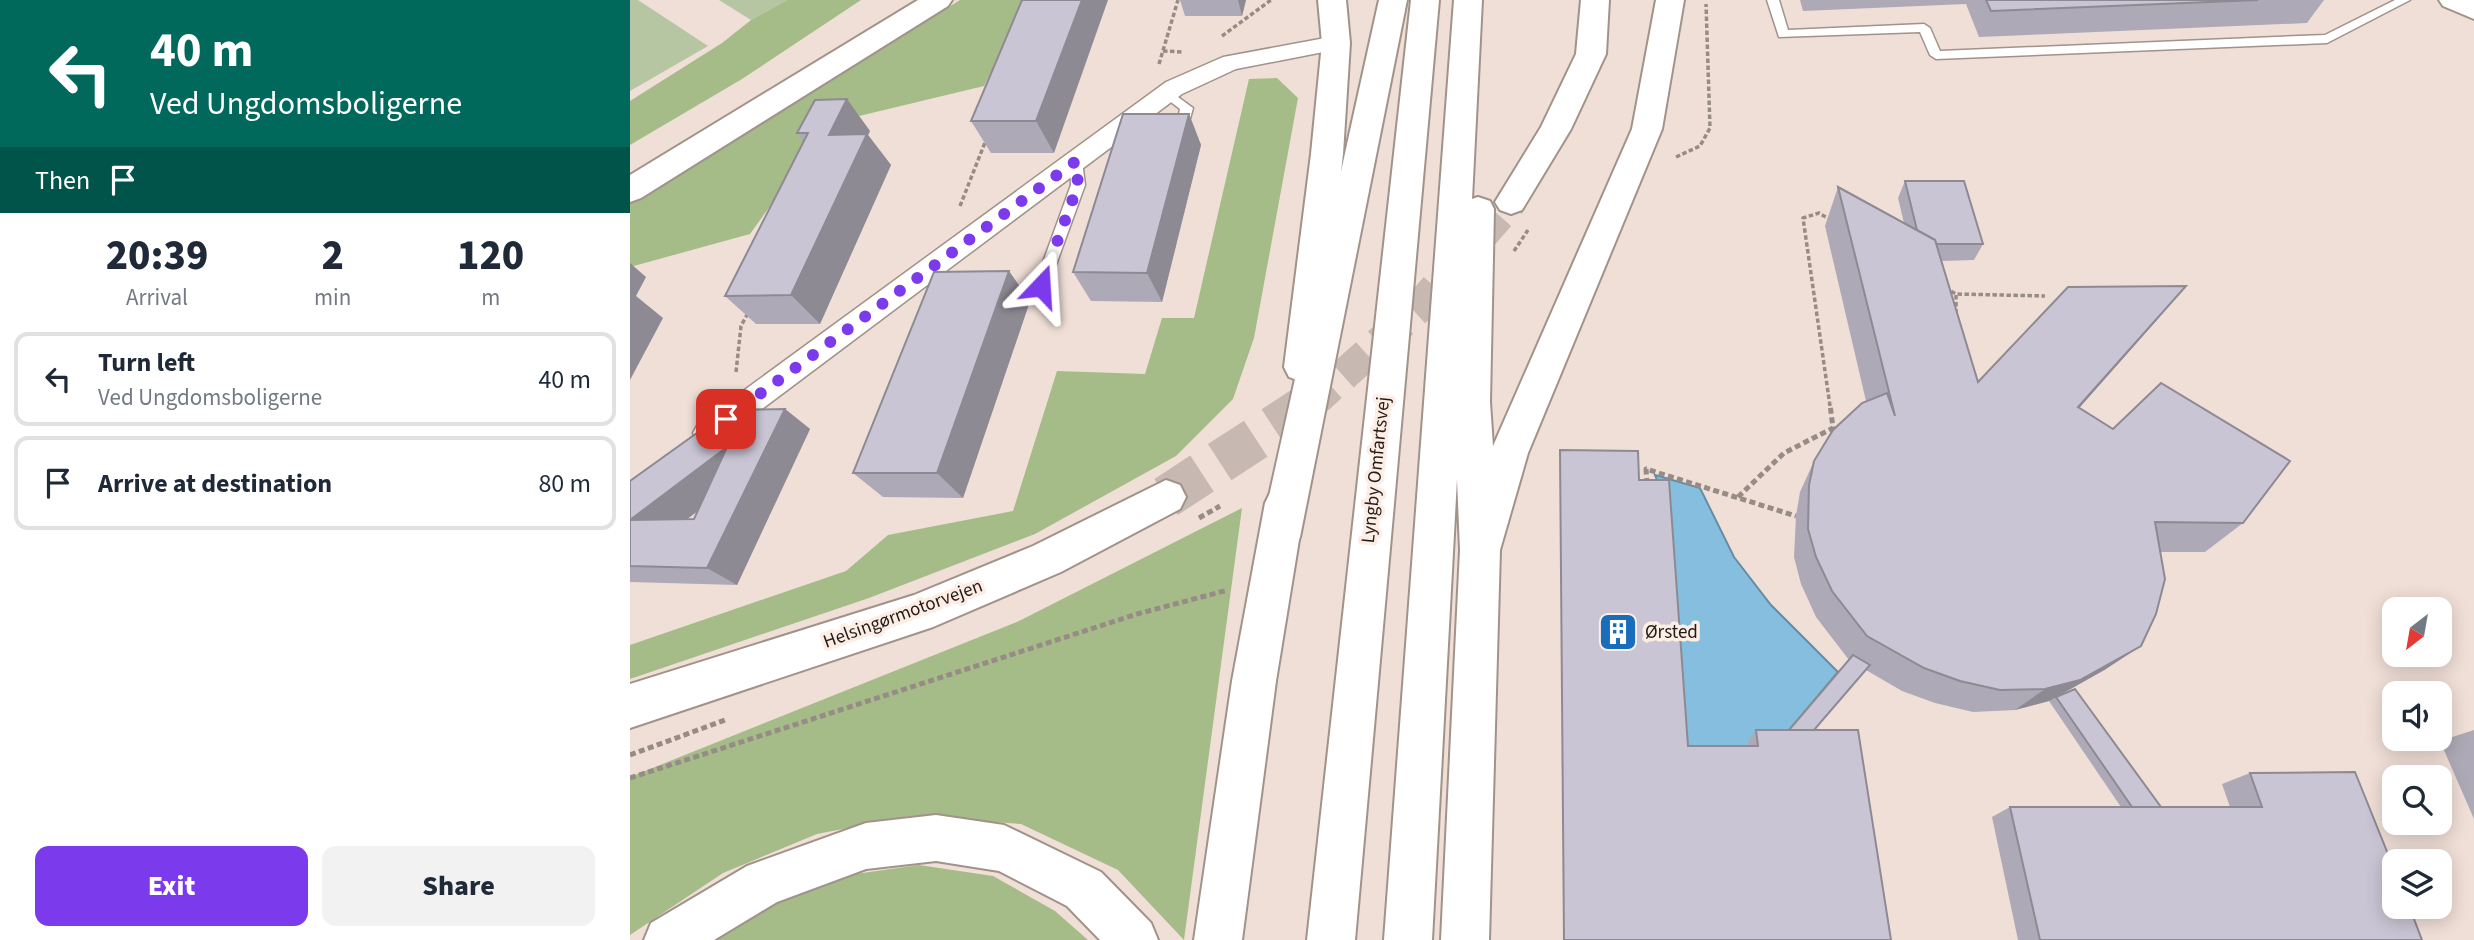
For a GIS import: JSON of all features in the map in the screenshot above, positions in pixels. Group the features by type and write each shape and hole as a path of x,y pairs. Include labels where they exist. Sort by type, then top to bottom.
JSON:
{"main road":[{"path":"630,190 938,0"},
{"path":"1280,537 1317,245 1336,43 1332,0"},
{"path":"1218,940 1254,681 1280,537 1393,0"},
{"name":"Lyngby Omfartsvej","path":"1331,940 1425,0"},
{"path":"1408,940 1468,0"},
{"path":"1511,202 1556,129 1591,54 1595,0"},
{"path":"1480,550 1509,453 1647,129 1670,0"},
{"path":"2453,0 2474,10"},
{"path":"1461,84 1479,213 1472,402 1480,550 1465,940"},
{"name":"Helsingørmotorvejen","path":"630,706 918,613 1047,559 1166,497"},
{"path":"668,940 764,883 866,846 936,838 1004,848 1084,889 1134,940"}],"street":[{"path":"693,445 1167,93 1204,72 1231,62 1336,43"}],"lane":[{"path":"1773,0 1783,34 1924,28 1936,55 2327,38 2404,0"},
{"path":"2219,27 2229,44"},
{"path":"2026,35 2035,52"},
{"path":"1167,93 1186,108 1179,139"},
{"path":"1041,286 1078,185 1076,161"}],"path":[{"path":"1146,108 1178,0"},
{"path":"1676,157 1700,146 1710,128 1705,0"},
{"path":"938,263 986,138"},
{"path":"1738,497 1784,453 1833,428 1803,218 1819,213 1842,227"},
{"path":"1944,288 1956,294 2045,296"},
{"path":"1956,294 1956,321"},
{"path":"746,405 734,386 741,327 754,302"},
{"path":"1648,489 1646,469 1796,516"},
{"path":"630,778 1138,614 1273,578"}],"green space":[{"path":"630,0 638,0 708,46 630,91"},
{"path":"719,0 787,0 751,20"},
{"path":"787,0 861,0 742,79 630,145 630,101 722,43 751,20"},
{"path":"960,0 1028,0 984,86 830,123 750,234 630,267 630,204"},
{"path":"1277,78 1298,98 1254,338 1233,399 1176,456 1035,534 869,598 630,679 630,645 846,571 888,535 1013,511 1057,371 1145,374 1162,318 1194,318 1249,79"},
{"path":"1242,508 1184,940 1118,870 1021,824 910,816 817,834 723,873 630,935 630,777 1019,621"},
{"path":"919,865 993,876 1055,911 1088,940 706,940 750,914 841,876"}],"water":[{"path":"1655,475 1700,488 1734,557 1771,605 1838,672 1780,741 1750,757 1683,757 1665,499"}],"building":[{"path":"1022,0 1082,0 1036,121 971,121"},
{"path":"1986,0 2258,0 1991,11"},
{"path":"847,99 829,135 867,134 791,295 725,296 808,133 797,133 815,100"},
{"path":"1123,114 1189,114 1147,273 1073,272"},
{"path":"1905,181 1964,181 1983,244 1936,244 1935,240 1917,230"},
{"path":"1838,187 1935,240 1978,382 2068,287 2186,286 2078,407 2113,429 2161,383 2290,461 2243,523 2155,522 2165,579 2156,614 2141,646 2080,680 2045,689 2000,690 1960,681 1924,668 1867,636 1832,591 1816,557 1808,529 1809,485 1814,461 1833,430 1862,403 1887,393 1895,416"},
{"path":"1009,271 937,473 853,473 934,272"},
{"path":"785,409 707,568 630,566 630,520 630,481 729,410","holes":["727,447 694,519 630,520"]},
{"name":"Ørsted","path":"1560,450 1638,451 1639,480 1669,480 1688,746 1758,746 1756,730 1858,730 1891,940 1564,940"},
{"path":"1853,655 1870,665 1814,730 1789,730"},
{"path":"2075,689 2161,807 2132,807 2056,697"},
{"path":"2355,772 2386,849 2382,849 2382,919 2414,919 2422,940 2040,940 2010,807 2262,807 2250,773"}],"tunnel":[{"path":"1307,405 1417,309 1511,202"},
{"path":"1166,497 1307,405"}],"place":[{"name":"Ørsted","path":"1618,632"}],"route":[{"path":"726,419 1076,161 1078,185 1041,286"}]}
